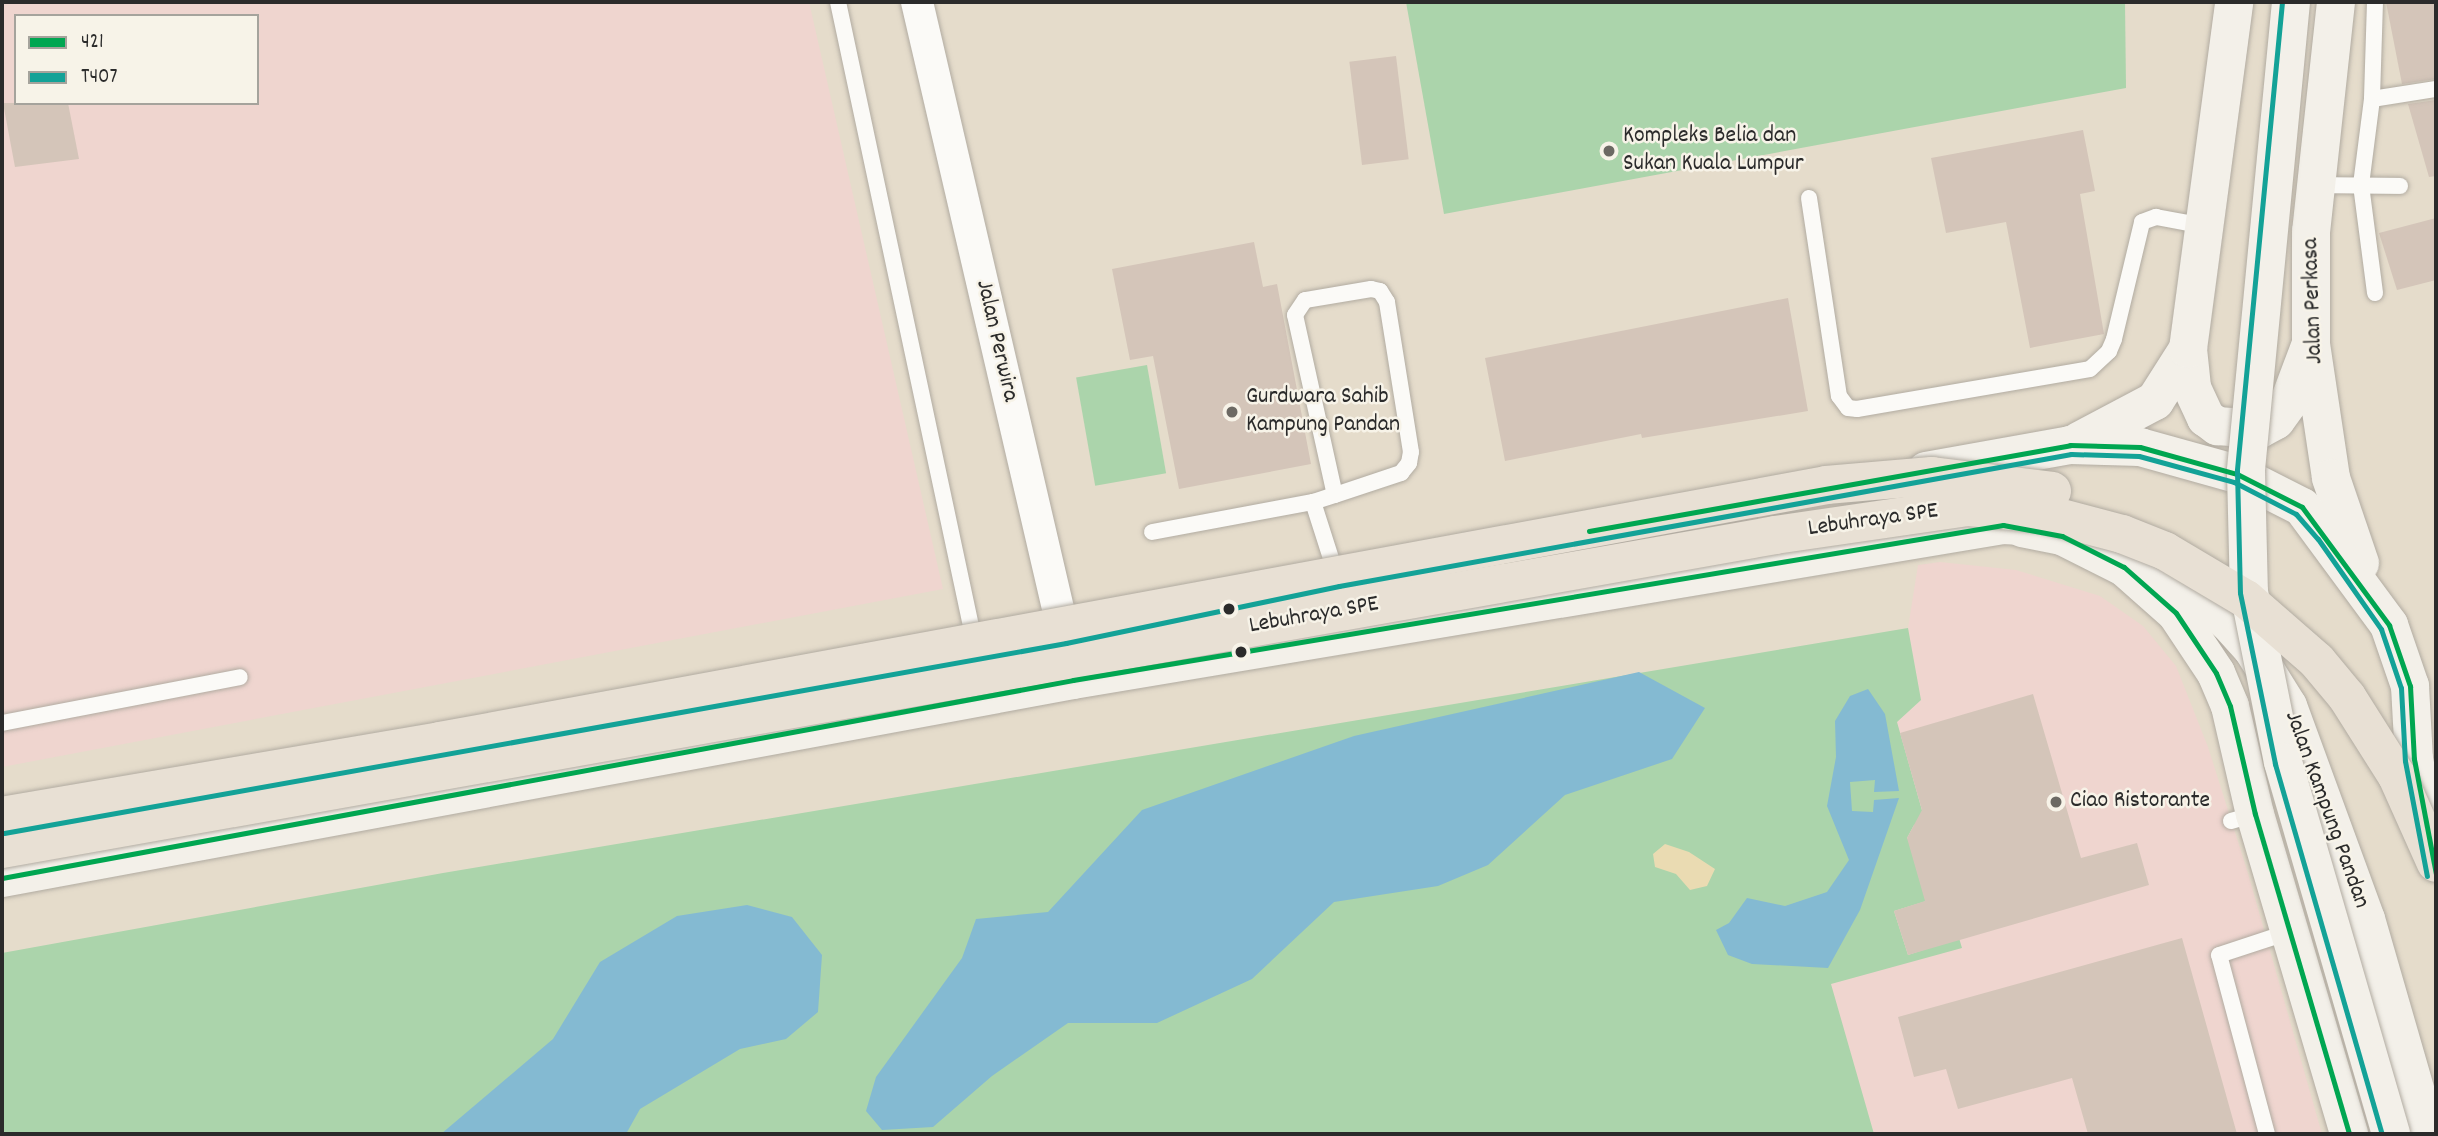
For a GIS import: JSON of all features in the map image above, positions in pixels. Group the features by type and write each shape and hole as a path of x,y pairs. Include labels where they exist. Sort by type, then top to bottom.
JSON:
{"highway":[{"name":"Lebuhraya SPE","path":"2,816 467,736 1826,485 1932,476 2037,487 2089,500 2188,541 2234,568 2275,598 2349,669 2409,751 2436,803"},
{"name":"Lebuhraya SPE","path":"2,849 1762,537 1968,507 2046,514 2122,534 2186,562 2246,599 2317,661 2347,696 2397,776 2436,863"}],"street":[{"name":"Jalan Perwira","path":"917,2 1073,680"},
{"path":"2234,2 2188,349 2192,388 2206,418 2217,426 2260,429 2276,420 2289,402 2311,344"},
{"name":"Jalan Perkasa","path":"2291,2 2246,472 2249,592 2283,762 2391,1134"},
{"name":"Jalan Perkasa","path":"2336,2 2311,231 2311,344 2331,478 2370,595"},
{"path":"2070,445 2155,401 2188,349"},
{"path":"2,824 975,647 1064,634 1337,577 2070,445 2158,450 2272,489 2302,507 2370,595 2389,625 2410,686 2413,759 2436,874"},
{"name":"Jalan Kampung Pandan","path":"2003,525 2062,536 2094,549 2141,580 2176,613 2216,673 2230,706 2243,818 2289,932 2343,1132"},
{"name":"Jalan Kampung Pandan","path":"2,878 1073,680 2003,525 2074,534 2142,559 2203,598 2253,650 2300,733 2366,919 2428,1134"}],"lane":[{"path":"838,2 975,647"},
{"path":"2375,2 2372,99 2361,185 2375,293"},
{"path":"2372,99 2436,89"},
{"path":"2316,185 2400,186"},
{"path":"1809,198 1839,396 1848,408 1857,409 2090,369 2109,351 2114,339 2142,222 2156,217 2205,226"},
{"path":"1152,532 1313,502 1335,495 1401,473 1409,463 1387,302 1380,291 1371,289 1305,300 1296,315 1335,495"},
{"path":"1313,502 1337,577"},
{"path":"2,723 240,677"},
{"path":"2267,1134 2219,955 2289,932"}],"shaded area":[{"path":"2,2 809,2 943,589 2,767"},
{"path":"1940,562 2016,570 2100,596 2143,626 2176,666 2208,747 2247,870 2322,1134 1874,1134 1830,984 1962,947 1908,955 1894,911 1914,825 1897,722 1921,700 1908,628 1918,565"}],"green space":[{"name":"Kompleks Belia dan Sukan Kuala Lumpur","path":"1406,2 2125,2 2126,88 1444,214"},
{"path":"1147,365 1166,473 1095,486 1076,378"},
{"path":"1908,628 1921,700 1897,722 1925,821 1914,825 1907,838 1946,895 1894,911 1908,955 1959,938 1962,948 1831,984 1874,1134 2,1134 2,953 443,873"}],"sand":[{"path":"1665,844 1689,852 1715,869 1707,886 1690,890 1676,874 1655,867 1653,854"}],"water":[{"path":"1639,672 1705,708 1672,759 1565,795 1488,865 1438,886 1334,902 1252,979 1157,1023 1068,1023 992,1076 933,1127 882,1130 866,1111 876,1077 962,958 976,919 1048,912 1142,810 1354,736"},
{"path":"1868,689 1885,714 1899,791 1874,792 1875,780 1850,782 1852,811 1873,812 1874,800 1899,798 1860,910 1828,968 1752,964 1728,955 1716,930 1729,923 1747,898 1785,906 1827,892 1849,860 1827,806 1836,757 1835,721 1850,696"},
{"path":"747,905 792,917 822,955 818,1012 786,1039 740,1049 640,1109 626,1134 441,1134 553,1039 600,962 677,916"}],"building":[{"path":"2386,2 2436,2 2436,79 2402,84"},
{"path":"1396,56 1409,159 1362,165 1349,62"},
{"path":"2436,100 2436,176 2429,177 2408,104"},
{"path":"3,103 68,105 79,159 15,167"},
{"path":"2083,130 2095,191 2080,194 2104,334 2030,348 2006,222 1946,233 1931,158"},
{"path":"2436,218 2436,280 2397,290 2379,233"},
{"name":"Gurdwara Sahib Kampung Pandan","path":"1254,242 1263,287 1277,284 1311,464 1179,489 1153,356 1130,360 1112,269"},
{"path":"1788,298 1808,411 1642,438 1641,434 1505,461 1485,358"},
{"path":"2033,694 2081,858 2137,843 2149,885 1908,955 1894,911 1925,901 1907,838 1922,810 1900,733"},
{"path":"2182,938 2237,1134 2088,1134 2072,1078 1958,1109 1946,1069 1914,1077 1898,1017"}],"transit line":[{"name":"T407","path":"2282,2 2237,471 2240,593 2275,764 2382,1134"},
{"name":"421","path":"1589,531 2070,445 2140,447 2237,474 2302,507 2389,625 2410,686 2414,759 2436,874"},
{"name":"T407","path":"4,833 1066,643 1339,586 2071,454 2139,456 2234,482 2296,514 2318,539 2381,629 2401,688 2405,761 2427,876"},
{"name":"421","path":"2,878 1073,680 2003,525 2062,536 2124,567 2176,613 2216,673 2230,706 2255,814 2349,1134"}],"place":[{"name":"Kompleks Belia dan Sukan Kuala Lumpur","path":"1609,151"},
{"name":"Gurdwara Sahib Kampung Pandan","path":"1232,412"},
{"name":"Ciao Ristorante","path":"2056,802"}]}
